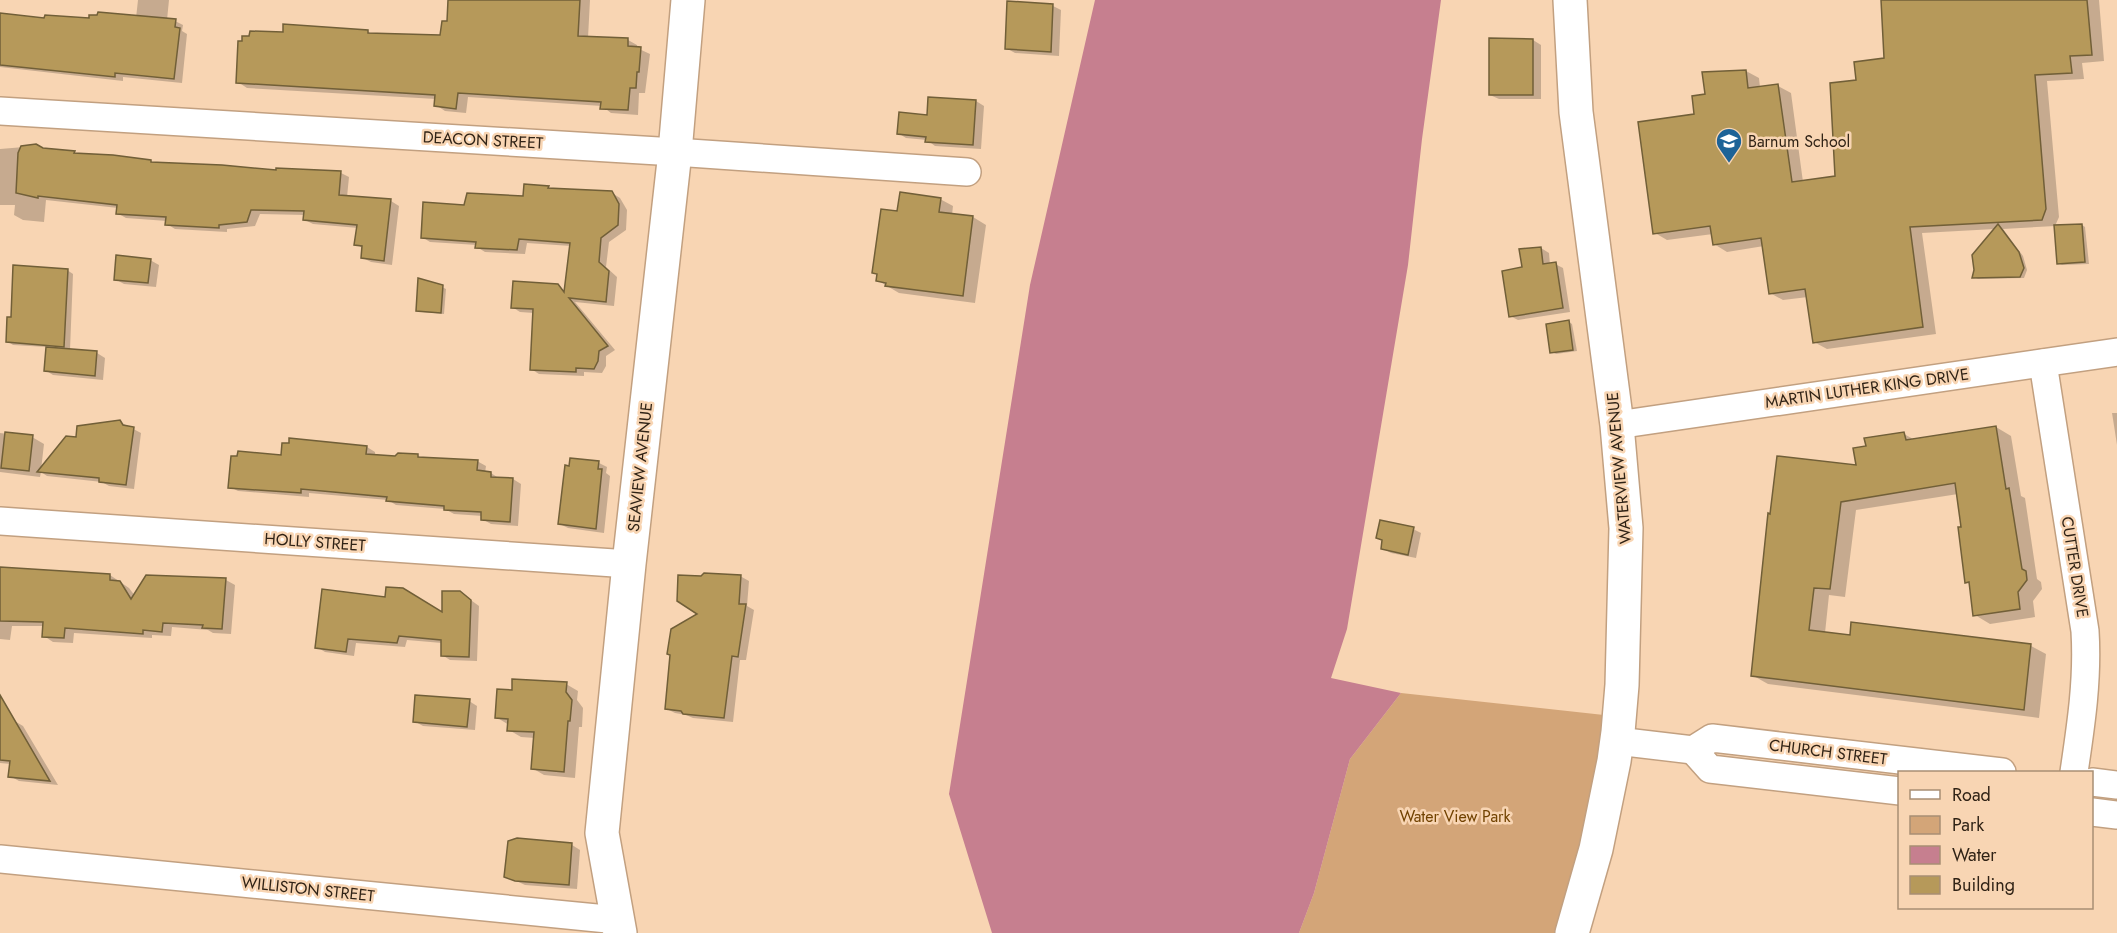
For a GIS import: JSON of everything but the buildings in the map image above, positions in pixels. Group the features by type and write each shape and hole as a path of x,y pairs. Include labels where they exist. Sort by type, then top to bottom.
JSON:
{"street":[{"name":"SEAVIEW AVENUE","path":"619,926 602,833 629,564 675,152 688,0"},
{"name":"WATERVIEW AVENUE","path":"1570,0 1576,112 1617,425 1626,528 1622,685 1617,741 1596,849 1572,933"},
{"name":"DEACON STREET","path":"0,111 967,172"},
{"name":"MARTIN LUTHER KING DRIVE","path":"1617,425 1734,406 2117,352"},
{"name":"CUTTER DRIVE","path":"2043,363 2087,659 2074,771"},
{"name":"HOLLY STREET","path":"0,521 629,564"},
{"name":"CHURCH STREET","path":"1617,741 1693,750 1712,738 1993,771"},
{"name":"CHURCH STREET","path":"1693,750 1710,769 1898,791"},
{"path":"2093,782 2117,785"},
{"path":"2093,812 2117,815"},
{"name":"WILLISTON STREET","path":"0,859 619,926"}],"green space":[{"name":"Water View Park","path":"1401,693 1604,715 1598,761 1584,832 1556,933 1299,933 1314,893 1350,759"}],"water":[{"path":"1095,0 1441,0 1408,265 1347,629 1331,678 1401,693 1350,759 1314,893 1299,933 992,933 949,794 1030,285"}],"place":[{"name":"Barnum School","path":"1729,164"}]}
